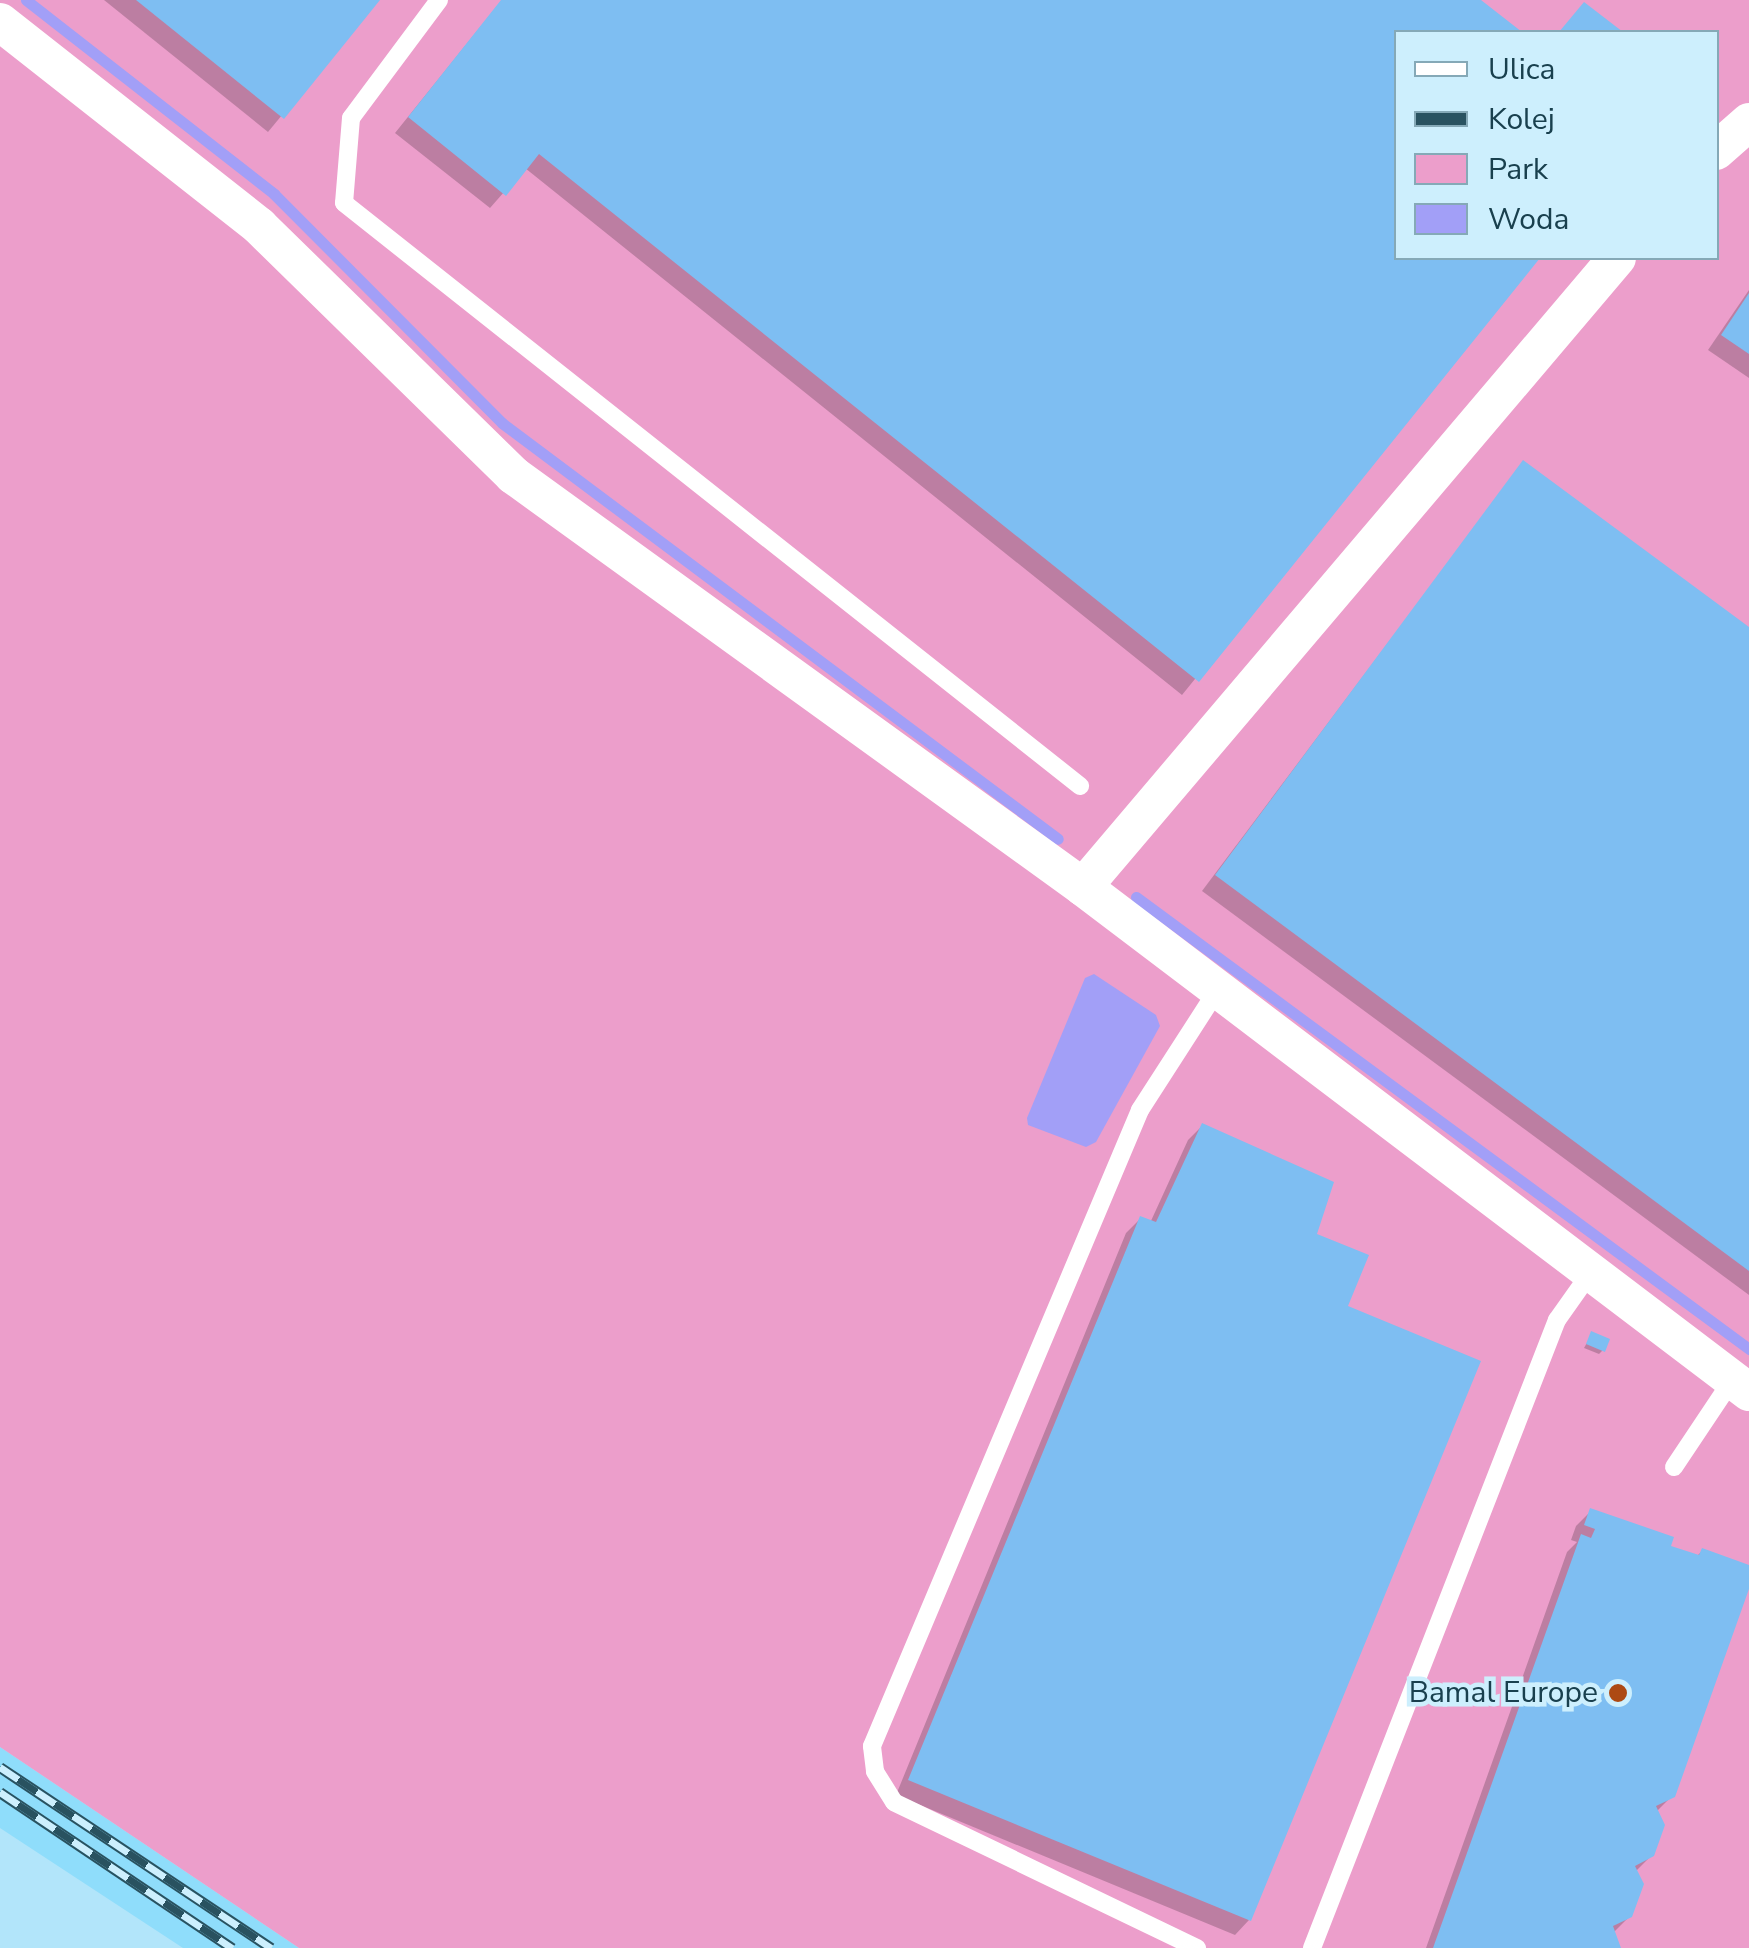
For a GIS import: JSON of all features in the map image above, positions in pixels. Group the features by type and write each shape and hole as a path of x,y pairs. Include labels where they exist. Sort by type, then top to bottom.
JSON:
{"street":[{"path":"0,22 259,226 513,474 1083,887 1741,1386"},
{"path":"1719,148 1749,122"},
{"path":"1083,887 1615,260"}],"lane":[{"path":"440,0 352,118 344,203 1080,786"},
{"path":"1197,1948 894,1802 875,1771 872,1746 1125,1142 1162,1067 1218,989"},
{"path":"1312,1948 1556,1320 1591,1272"},
{"path":"1674,1467 1741,1386"}],"shaded area":[{"path":"0,1747 299,1948 183,1948 0,1828"}],"green space":[{"path":"0,0 1749,0 1749,1948 299,1948 0,1747"}],"water":[{"path":"1094,974 1156,1015 1160,1026 1096,1142 1086,1147 1028,1125 1027,1118 1085,978"}],"building":[{"path":"136,0 380,0 284,119"},
{"path":"501,0 1481,0 1519,30 1394,30 1394,260 1538,260 1199,682 539,154 506,196 408,117"},
{"path":"1584,2 1620,30 1561,30"},
{"path":"1749,293 1749,354 1721,335"},
{"path":"1523,460 1749,627 1749,1271 1215,875"},
{"path":"1202,1123 1334,1182 1317,1234 1369,1255 1348,1306 1481,1361 1251,1921 908,1780 1140,1216 1156,1222"},
{"path":"1591,1331 1610,1339 1605,1352 1586,1344"},
{"name":"Bamal Europe","path":"1590,1508 1674,1537 1671,1546 1699,1555 1702,1548 1749,1565 1749,1589 1675,1797 1656,1806 1665,1825 1654,1856 1635,1866 1644,1884 1632,1917 1613,1926 1621,1948 1433,1948 1581,1534 1591,1538 1595,1529 1584,1525"}],"waterway":[{"path":"26,0 274,194 502,423 1058,839"},
{"path":"1136,897 1749,1349"}],"railway":[{"path":"0,1767 271,1948"},
{"path":"0,1792 232,1948"}],"place":[{"name":"Bamal Europe","path":"1618,1693"}]}
